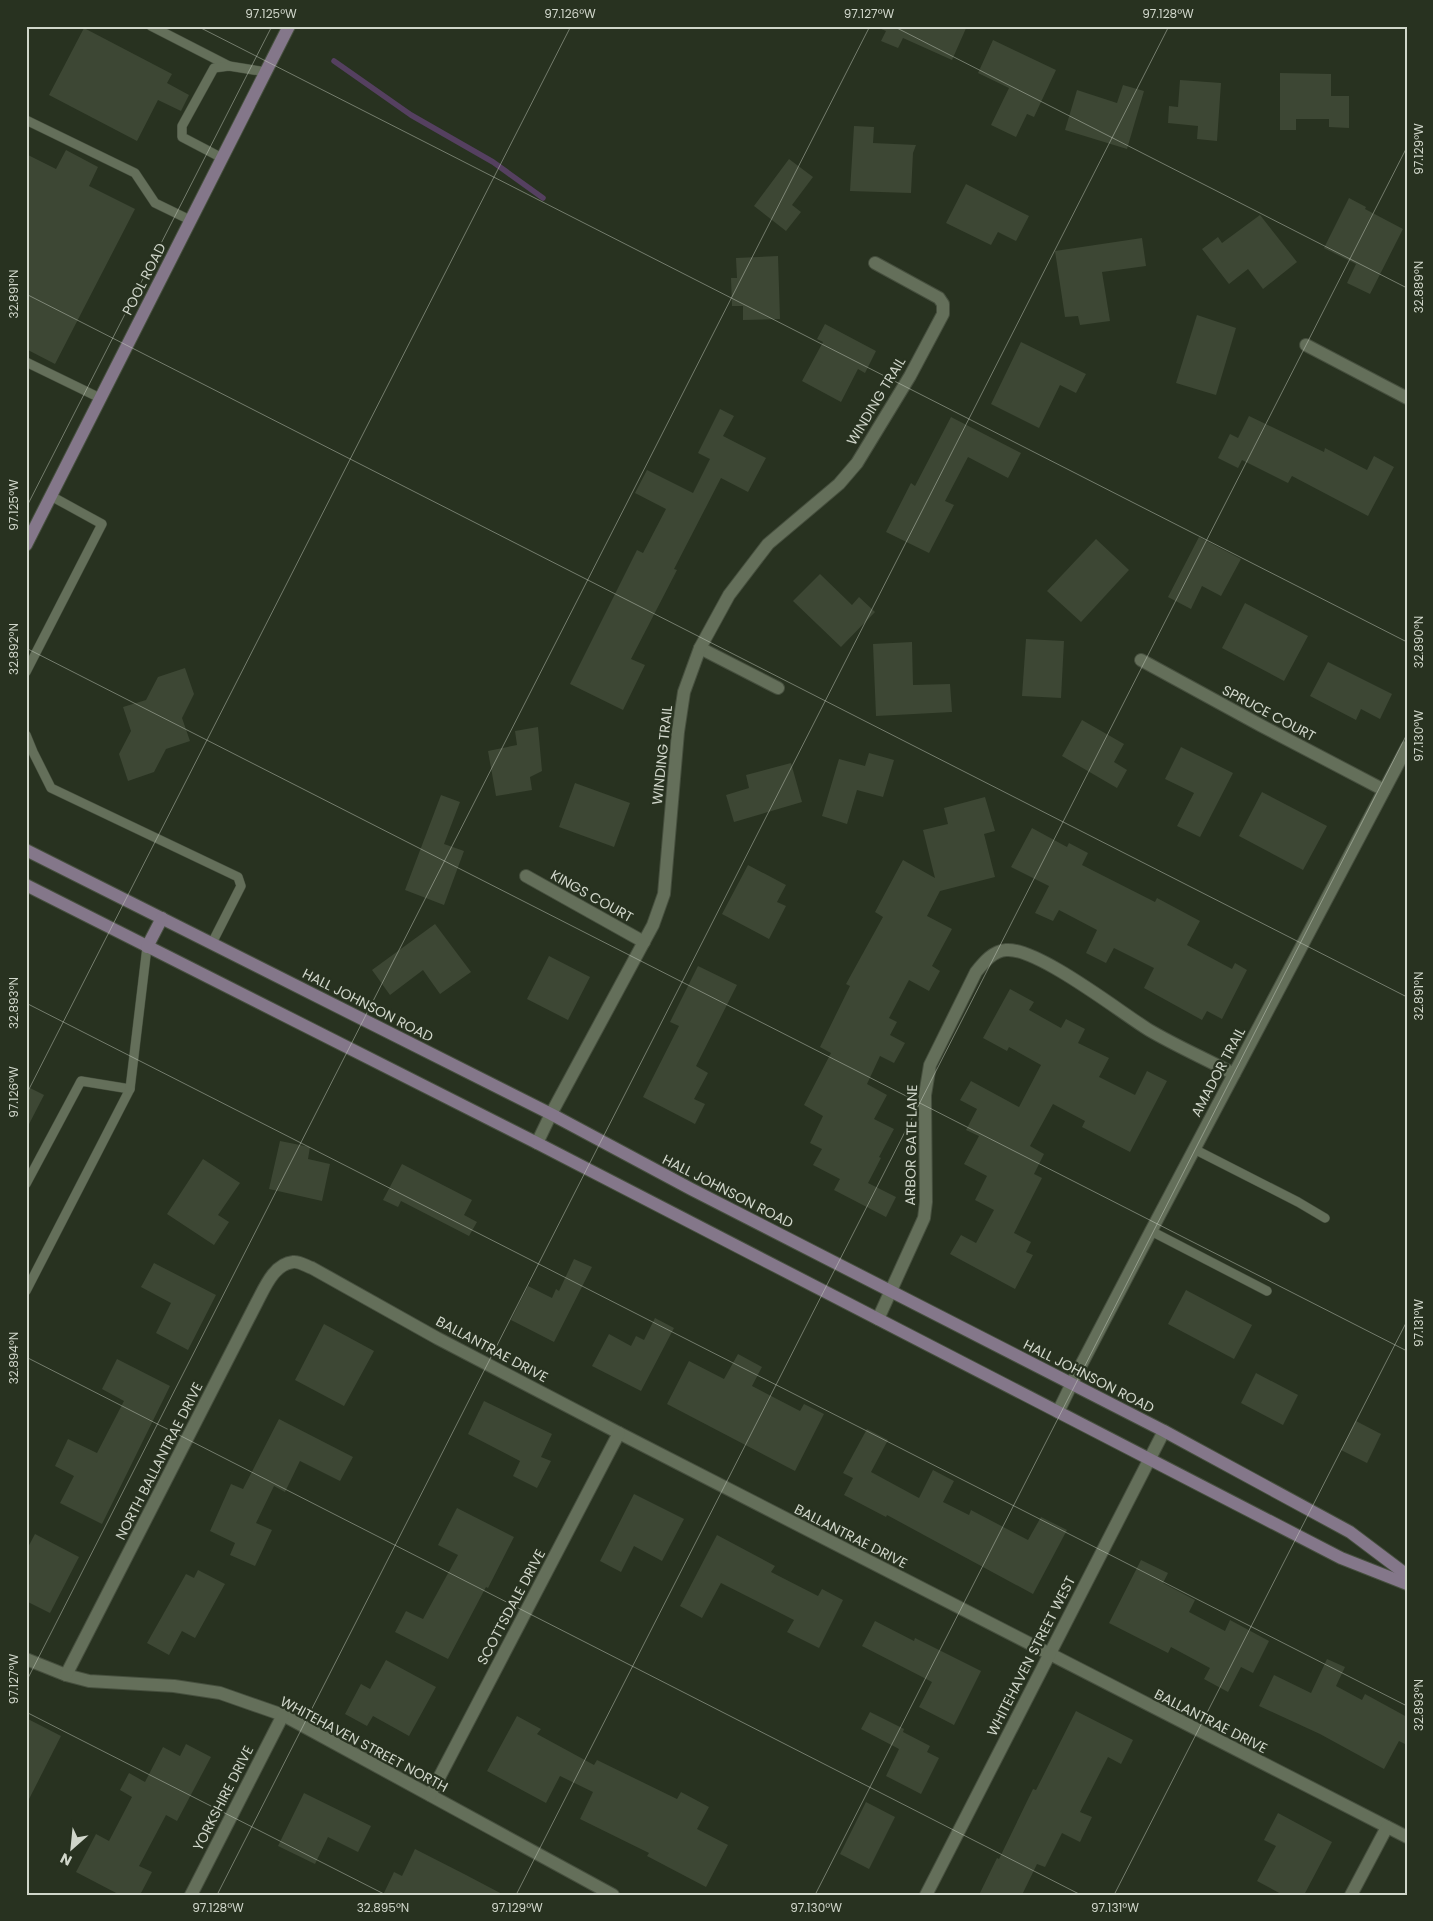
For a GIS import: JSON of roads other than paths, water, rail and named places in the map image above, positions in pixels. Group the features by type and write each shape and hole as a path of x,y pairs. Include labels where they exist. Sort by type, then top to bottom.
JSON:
{"main road":[{"name":"POOL ROAD","path":"26,545 289,26"},
{"name":"HALL JOHNSON ROAD","path":"26,850 550,1114 691,1190 1164,1431 1350,1532 1407,1575"},
{"path":"26,885 537,1143 1341,1558 1407,1584"},
{"path":"147,947 162,918"}],"street":[{"name":"WINDING TRAIL","path":"537,1143 550,1114 653,925 664,894 678,732 684,692 700,648 729,595 768,544 839,484 857,463 910,376 943,314 943,304 939,298 875,264"},
{"path":"1306,345 1407,398"},
{"path":"700,648 778,688"},
{"name":"SPRUCE COURT","path":"1140,660 1260,726 1384,790"},
{"name":"AMADOR TRAIL","path":"1058,1412 1194,1149 1407,747"},
{"name":"KINGS COURT","path":"526,876 644,942"},
{"name":"ARBOR GATE LANE","path":"878,1319 924,1218 926,1202 925,1095 930,1065 976,972 994,954 1005,950 1024,952 1080,983 1150,1030 1234,1074"},
{"name":"BALLANTRAE DRIVE","path":"284,1264 294,1261 312,1268 436,1338 1049,1655 1407,1837"},
{"name":"NORTH BALLANTRAE DRIVE","path":"66,1675 257,1302 276,1270 284,1264"},
{"name":"WHITEHAVEN STREET WEST","path":"926,1895 1164,1431"},
{"name":"SCOTTSDALE DRIVE","path":"430,1795 620,1433"},
{"name":"WHITEHAVEN STREET NORTH","path":"26,1659 66,1675 89,1681 174,1686 220,1693 283,1715 613,1895"},
{"name":"YORKSHIRE DRIVE","path":"191,1895 283,1715"},
{"path":"1351,1895 1387,1827"}],"lane":[{"path":"151,26 229,66"},
{"path":"222,158 182,137 182,126 214,68 229,66 266,72"},
{"path":"26,120 135,173 155,203 190,220"},
{"path":"26,374 29,364 100,398"},
{"path":"26,672 102,524 51,496"},
{"path":"26,735 51,788 238,877 241,886 212,943"},
{"path":"26,1291 130,1089 147,947"},
{"path":"26,1184 81,1081 130,1089"},
{"path":"1194,1149 1298,1202 1325,1218"},
{"path":"1151,1231 1267,1291"}],"waterway":[{"path":"334,61 411,115 493,162 543,198"}]}
